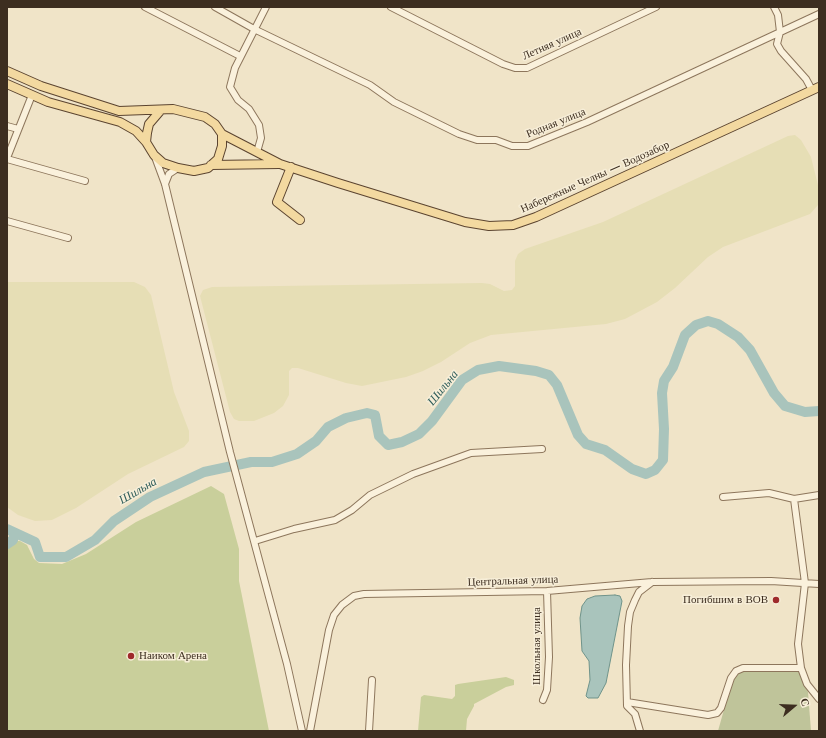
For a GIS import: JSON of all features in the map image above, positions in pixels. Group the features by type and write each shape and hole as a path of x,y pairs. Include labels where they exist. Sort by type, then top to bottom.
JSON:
{"main road":[{"name":"Набережные Челны — Водозабор","path":"7,72 41,86 119,111 173,109 205,117 215,124 222,134 280,164 465,222 489,226 513,224 536,217 816,88"},
{"name":"Набережные Челны — Водозабор","path":"7,84 48,102 120,122 136,131 146,142 154,155 163,162 178,168 194,170 208,168 211,165 280,164"},
{"path":"146,142 149,124 161,110"},
{"path":"211,165 218,158 222,146 222,134"},
{"path":"291,167 276,202 300,220"}],"street":[{"path":"145,7 240,56"},
{"name":"Родная улица","path":"216,7 254,29 370,85 394,102 459,134 477,140 496,140 512,146 528,146 587,122 819,14"},
{"path":"257,152 261,138 259,125 249,109 238,100 230,87 230,79 240,56 266,7"},
{"name":"Летняя улица","path":"391,7 503,64 515,68 526,68 656,7"},
{"path":"774,7 778,15 780,32 776,44 806,79 816,88"},
{"path":"32,95 7,158 85,181"},
{"path":"7,126 18,129"},
{"path":"154,155 165,184 230,452 255,541 302,731"},
{"path":"165,184 169,174 178,168"},
{"path":"7,221 68,238"},
{"path":"255,541 294,528 335,520 352,510 370,495 413,474 471,453 542,449"},
{"path":"723,497 768,493 794,499 819,495"},
{"path":"794,499 805,584 798,644 801,668 807,684 819,700"},
{"name":"Центральная улица","path":"310,731 329,630 334,615 348,599 364,594 547,591 639,582 771,581 819,584"},
{"path":"639,582 640,592"},
{"path":"640,731 635,714 627,706 628,626 630,612 640,592 652,582"},
{"name":"Школьная улица","path":"542,700 547,690 549,657 547,591"},
{"path":"627,702 708,714 717,713 721,708 731,678 736,671 743,668 801,668"},
{"path":"369,731 372,680"},
{"path":"299,717 306,721 313,718"}],"shaded area":[{"path":"795,135 801,140 811,157 819,189 818,205 810,214 723,247 708,257 675,288 657,302 625,319 606,324 491,335 470,343 441,362 423,371 406,377 362,386 346,383 298,368 292,368 289,371 289,395 283,406 274,413 254,421 239,421 234,419 230,412 200,296 203,290 212,287 482,283 490,284 504,291 512,290 515,286 515,261 518,254 525,249 603,222 788,136"},
{"path":"7,282 134,282 145,287 151,295 174,392 189,431 189,441 184,447 128,474 76,508 52,520 35,521 18,515 7,507"}],"green space":[{"name":"Наиком Арена","path":"211,486 224,494 239,549 239,581 269,731 7,731 7,541 20,541 27,545 34,559 39,563 62,564 86,554 136,522"},
{"path":"743,670 799,672 808,692 811,731 718,731 732,681 737,673"},
{"path":"506,677 514,680 514,685 506,687 474,704 467,719 466,731 418,731 421,697 424,695 452,699 455,696 455,685"}],"water":[{"path":"595,596 620,596 622,601 606,683 598,698 588,698 586,696 590,680 589,661 582,651 580,618 582,606 587,599"}],"waterway":[{"name":"Шильна","path":"7,529 35,542 40,557 66,557 95,540 114,521 150,497 204,472 251,462 272,462 297,454 316,441 328,427 346,418 367,413 375,415 379,436 388,445 402,442 419,434 432,421 462,380 478,370 499,366 536,371 549,375 557,385 578,435 586,444 605,450 632,469 646,474 655,470 663,460 664,429 662,393 664,381 673,367 685,335 696,325 708,321 718,324 738,337 750,350 774,393 785,406 805,412 819,411"},
{"path":"7,544 13,540 15,533"}],"place":[{"name":"Погибшим в ВОВ","path":"776,600"},
{"name":"Наиком Арена","path":"131,656"}]}
